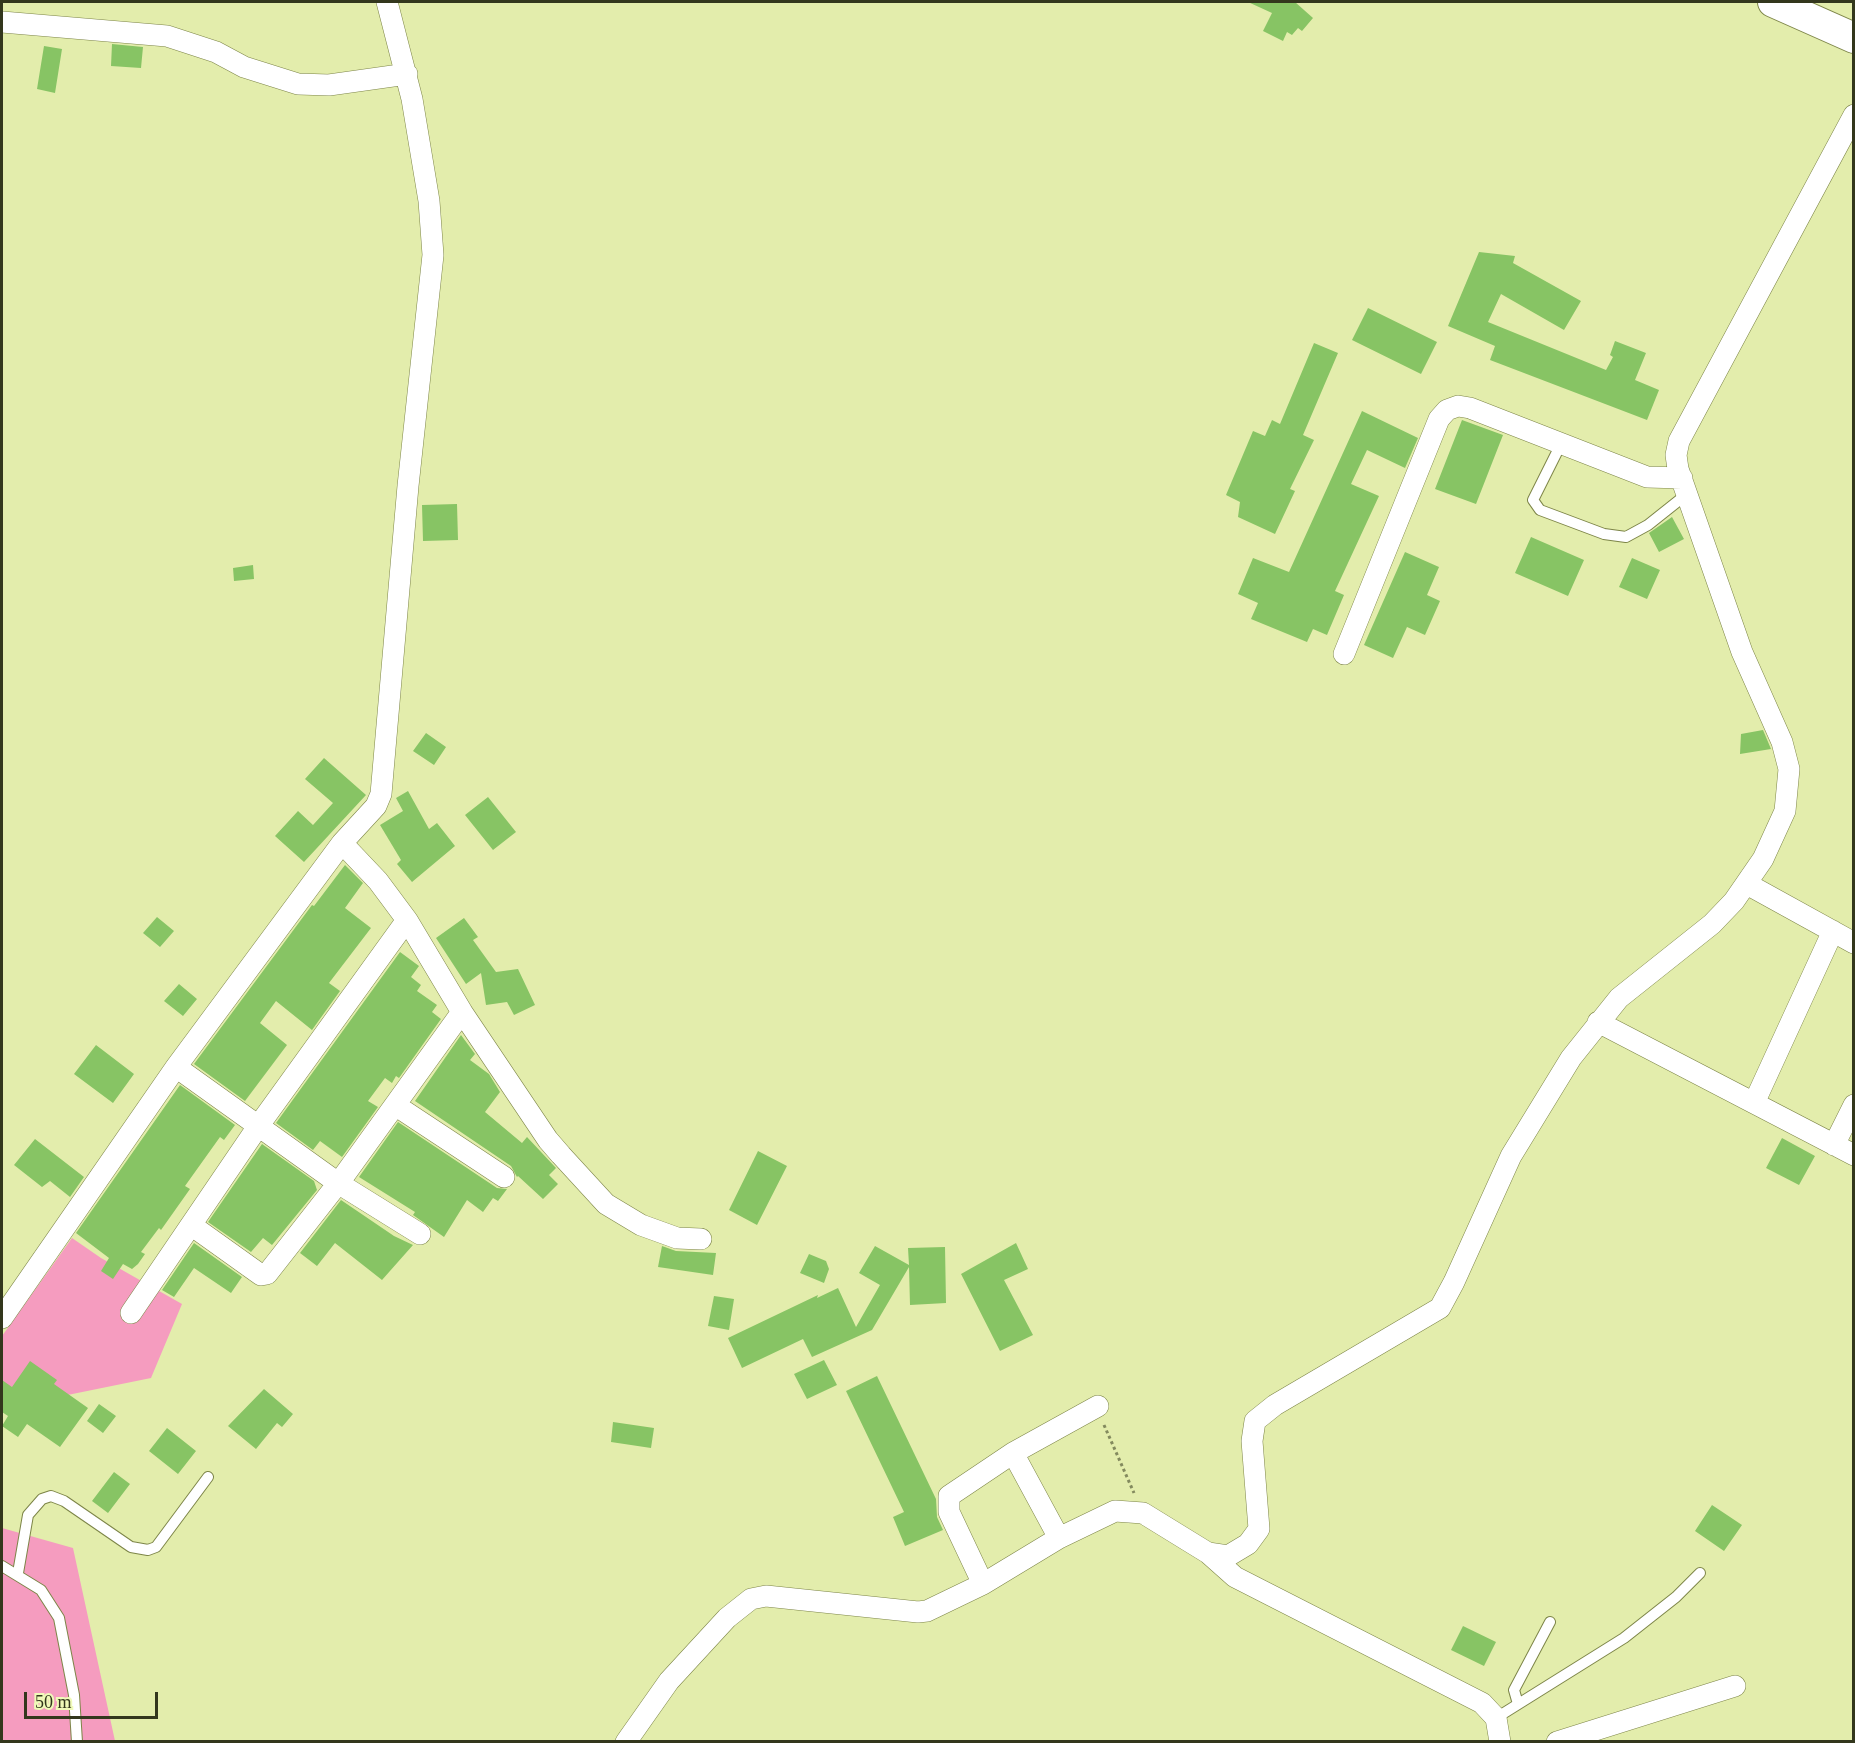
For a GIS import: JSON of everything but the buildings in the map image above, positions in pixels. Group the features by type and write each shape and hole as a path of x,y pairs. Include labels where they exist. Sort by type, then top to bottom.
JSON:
{"street":[{"path":"2,1318 176,1067 342,843 376,806 384,779 408,486 433,255 429,201 407,74 387,2"},
{"path":"1773,2 1854,38"},
{"path":"2,22 167,36 216,52 244,67 298,84 329,85 407,74"},
{"path":"1208,1553 1228,1556 1248,1544 1259,1529 1252,1430 1255,1421 1275,1405 1432,1314 1446,1300 1511,1156 1550,1090 1598,1022 1619,998 1712,924 1747,884 1763,859 1785,811 1789,769 1782,742 1742,652 1684,486 1676,455 1679,441 1854,115"},
{"path":"1344,654 1439,419 1447,410 1458,406 1470,408 1647,477 1684,486"},
{"path":"342,843 378,881 407,920 462,1012 548,1140 606,1204 659,1233 677,1238 701,1239"},
{"path":"1747,884 1854,943"},
{"path":"131,1313 259,1125 407,920"},
{"path":"1754,1103 1833,931"},
{"path":"191,1225 261,1275 265,1275 338,1183 462,1012"},
{"path":"1598,1022 1854,1155"},
{"path":"176,1067 338,1183 420,1234"},
{"path":"395,1105 504,1177"},
{"path":"1834,1145 1854,1105"},
{"path":"983,1584 949,1512 949,1496 1012,1453 1098,1406"},
{"path":"1012,1453 1059,1538"},
{"path":"626,1742 669,1681 727,1617 751,1599 766,1596 918,1612 942,1605 983,1584 1059,1538 1115,1511 1143,1513 1208,1553 1235,1577 1482,1702 1496,1718 1500,1742"},
{"path":"1557,1742 1735,1686"}],"lane":[{"path":"1561,444 1533,500 1540,510 1604,534 1626,537 1648,525 1684,486"},
{"path":"18,1573 28,1515 42,1499 51,1496 64,1501 131,1547 148,1550 156,1547 208,1477"},
{"path":"2,1566 18,1573 41,1590 59,1618 74,1695 77,1742"},
{"path":"1496,1718 1624,1638 1676,1597 1700,1573"},
{"path":"1518,1704 1514,1690 1550,1622"}],"path":[{"path":"1098,1406 1143,1513"}],"shaded area":[{"path":"72,1238 101,1258 182,1304 151,1378 43,1400 2,1388 2,1336"},
{"path":"2,1528 73,1548 115,1741 2,1741"}]}
